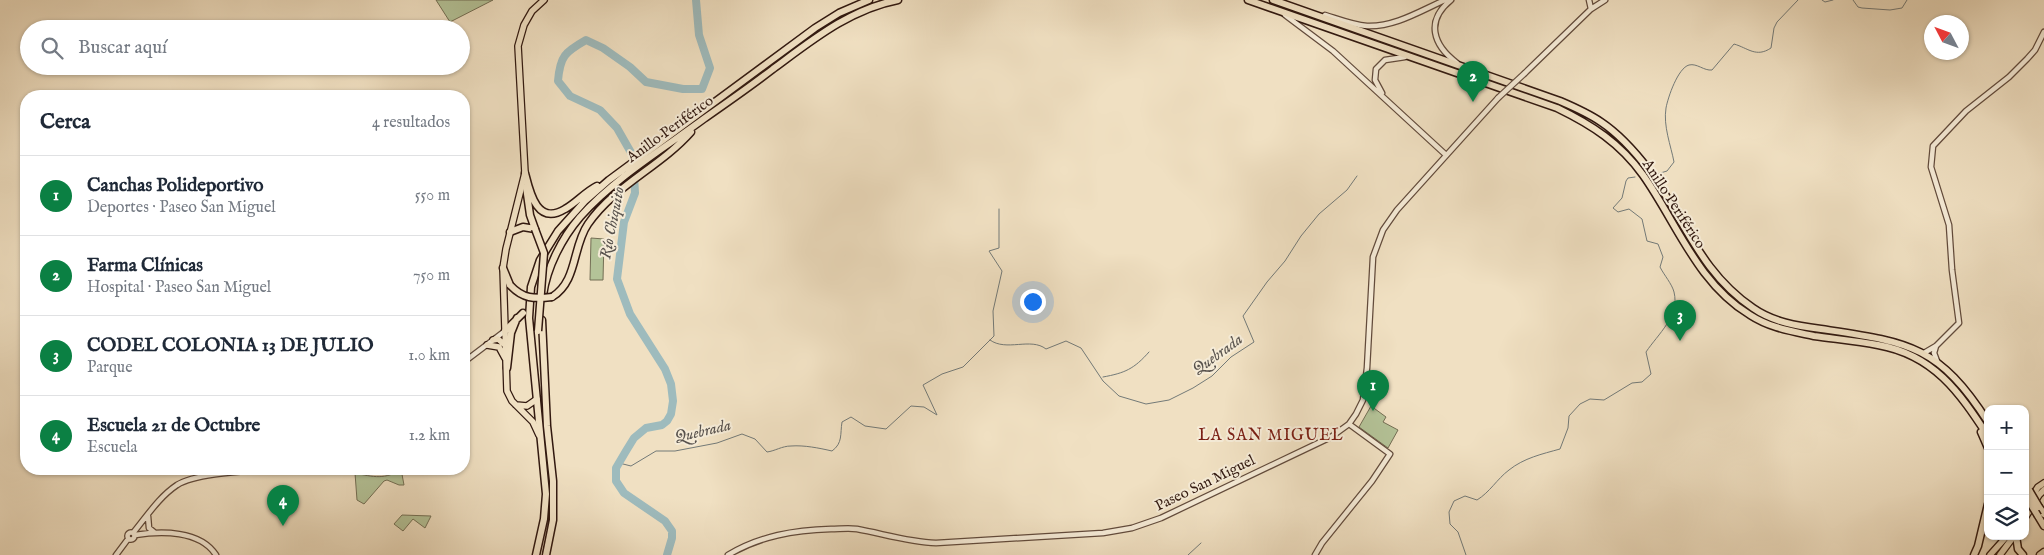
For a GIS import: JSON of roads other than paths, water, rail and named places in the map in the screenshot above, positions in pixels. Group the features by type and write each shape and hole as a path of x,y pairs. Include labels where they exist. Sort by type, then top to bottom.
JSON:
{"highway":[{"name":"Anillo Periférico","path":"537,555 544,519 546,494 529,318 534,274 540,260 558,231 584,201 625,167 815,28 839,13 869,0"},
{"name":"Anillo Periférico","path":"545,555 554,509 554,480 543,368 541,322 547,276 568,234 580,218 625,181 700,122 817,36 862,12 898,0"},
{"name":"Anillo Periférico","path":"1248,0 1557,108 1596,128 1626,155 1643,175 1701,270 1712,284 1733,303 1749,315 1783,330 1879,345 1915,358 1934,369 1950,383 1984,430"},
{"name":"Anillo Periférico","path":"1272,0 1560,101 1601,122 1630,148 1649,170 1706,264 1734,294 1755,309 1774,319 1794,325 1880,338 1924,352 1956,378 1984,416"},
{"path":"525,173 534,202 540,210 550,214 564,210 593,188 605,183"},
{"path":"525,173 526,198 544,253 538,330 543,368"},
{"path":"503,268 510,285 516,292 533,299 552,297 563,288 571,272 576,247 588,223 625,181"},
{"path":"510,232 523,227 535,229"},
{"path":"505,331 520,315 511,333 507,368"},
{"path":"1975,416 1984,438"},
{"path":"2028,495 2041,511 2044,526"},
{"path":"1974,555 1984,521"},
{"path":"2016,540 2018,549 2023,555"},
{"path":"2040,555 2044,552"}],"main road":[{"path":"539,435 530,418 516,405 507,391 503,268 525,173 518,46 524,25 532,11 544,0"},
{"path":"493,340 498,339 506,346"},
{"path":"487,345 499,347 506,360"},
{"path":"516,405 527,406 537,399"},
{"path":"2029,502 2038,487 2044,482"},
{"path":"2029,511 2044,490"},
{"path":"1990,555 2003,540"},
{"path":"2000,555 2012,540"}],"street":[{"path":"1294,8 1365,26 1398,22 1445,0"},
{"path":"1450,0 1443,6 1437,16 1434,26 1436,40 1446,55 1462,67"},
{"path":"1589,0 1591,9"},
{"name":"Paseo San Miguel","path":"728,555 764,539 790,532 808,530 855,529 920,543 1117,532 1161,518 1331,436 1348,424 1363,400 1373,257 1377,242 1389,220 1498,98 1591,9 1605,0"},
{"path":"1273,8 1296,22 1333,51 1446,155"},
{"path":"1924,352 1936,346 1959,323 1952,270 1949,225 1931,167 1933,146 1966,111 2009,77 2028,59 2044,32"},
{"path":"1388,102 1375,80 1376,69 1385,60 1390,58 1412,57"},
{"path":"470,358 505,331"},
{"path":"1936,346 1934,358 1938,363"},
{"path":"1315,555 1322,543 1372,481 1390,454 1348,424"},
{"path":"116,555 128,539 133,539 134,534 149,513 167,492 180,483 201,477 219,475"},
{"path":"149,513 148,523 154,532"},
{"path":"134,534 154,532 179,534 203,542 210,546 216,555"}],"waterway":[{"name":"Río Chiquito","path":"667,555 672,531 665,521 624,493 616,481 616,468 634,438 646,428 662,425 667,421 671,414 673,401 671,384 665,369 630,314 617,279 624,222 635,193 633,156 617,128 600,110 570,96 558,81 562,60 568,52 586,40 603,48 630,67 646,82 683,89 702,89 710,68 699,35 696,0"},
{"path":"1657,174 1667,171 1674,162 1666,129 1665,115 1671,90 1681,71 1689,65 1712,70 1734,44 1756,52 1766,51 1771,48 1774,28 1777,22 1798,0"},
{"path":"1822,0 1825,2 1833,0"},
{"path":"1853,0 1858,7 1890,10 1902,8 1907,0"},
{"name":"Quebrada","path":"990,340 1003,345 1033,344 1046,349 1066,341 1081,348 1103,381 1119,396 1146,404 1169,400 1212,376 1231,357 1254,342 1243,316 1267,282 1285,261 1301,236 1319,214 1347,190 1357,176"},
{"path":"1466,555 1458,532 1450,524 1449,512 1454,501 1465,496 1477,500 1521,462 1560,449 1568,428 1569,416 1580,404 1590,399 1604,400 1632,383 1642,382 1651,374 1646,352 1671,317 1675,301 1673,289 1660,267 1663,257 1658,244 1647,241 1642,219 1629,209 1618,212 1613,208 1622,198 1628,178 1635,177"},
{"name":"Quebrada","path":"619,463 631,466 656,451 675,451 717,443 742,434 755,439 767,452 796,446 832,451 838,445 842,422 851,417 865,426 886,429 911,406 924,407 937,415 923,385 942,374 963,367 994,336 993,311 1002,271 989,251 999,248 999,209"},
{"path":"1103,377 1129,369 1139,363 1149,352"},
{"path":"1188,555 1201,543"}],"place":[{"name":"Farma Clínicas","path":"1473,102"},
{"name":"CODEL COLONIA 13 DE JULIO","path":"1680,341"},
{"name":"Canchas Polideportivo","path":"1373,411"},
{"name":"Escuela 21 de Octubre","path":"283,526"}],"district":[{"name":"LA SAN MIGUEL","path":"1271,436"}]}
